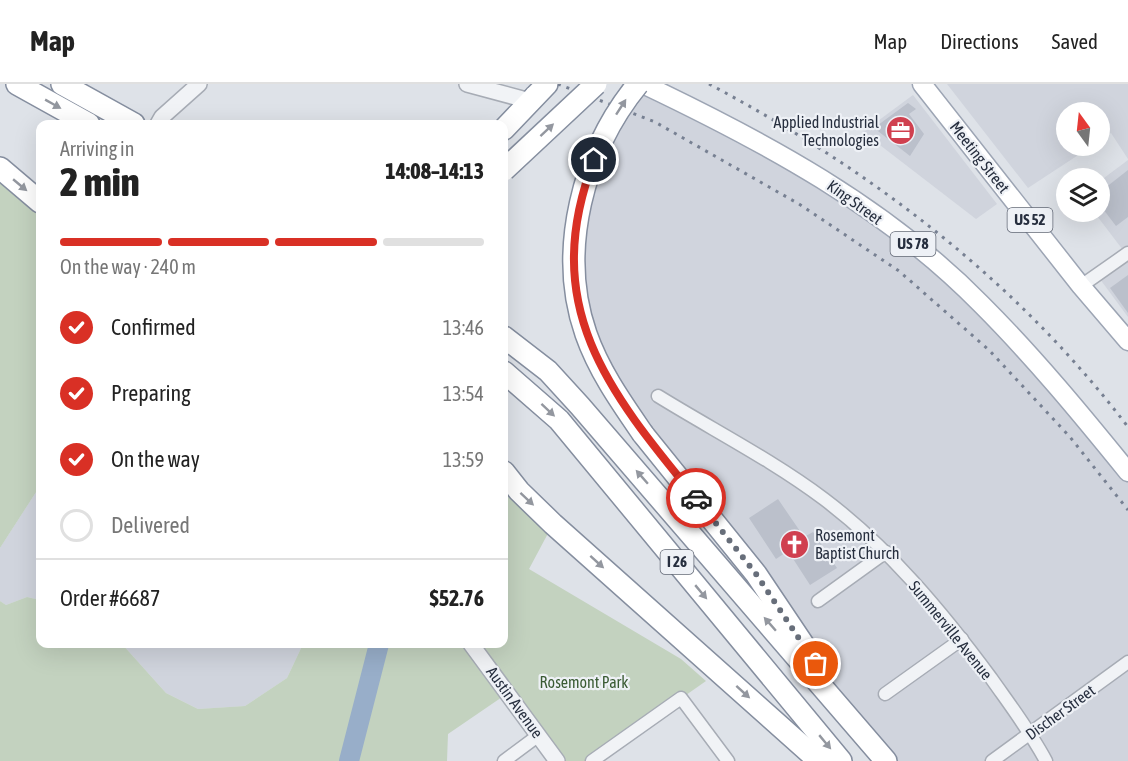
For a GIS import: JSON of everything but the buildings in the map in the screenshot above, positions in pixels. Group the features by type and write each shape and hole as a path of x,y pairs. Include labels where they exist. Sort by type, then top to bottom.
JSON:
{"highway":[{"path":"17,84 82,120"},
{"path":"62,84 127,120"},
{"path":"508,125 547,84"},
{"path":"508,166 596,84"},
{"path":"638,84 606,132 589,172 577,225 575,271 579,308 586,334 597,362 616,396 643,434 756,574 863,732"},
{"path":"0,168 36,199"},
{"name":"I 26","path":"508,340 548,371 580,406 886,761"},
{"name":"I 26","path":"508,375 559,420 841,761"},
{"path":"508,477 553,524 819,761"}],"main road":[{"name":"King Street","path":"643,84 725,123 811,171 910,241 980,302 1055,383 1128,472"},
{"name":"Meeting Street","path":"922,84 1081,286 1128,341"}],"street":[{"path":"160,120 199,84"},
{"path":"467,84 530,100 537,84"},
{"path":"1081,286 1128,253"},
{"name":"Summerville Avenue","path":"658,396 772,465 824,500 886,552 962,639 1031,734 1046,761"},
{"path":"818,601 886,552"},
{"path":"885,694 962,639"},
{"name":"Austin Avenue","path":"474,648 557,761"},
{"name":"Discher Street","path":"992,761 1128,662"},
{"path":"592,761 681,698 728,761"},
{"path":"504,761 538,735"}],"shaded area":[{"path":"643,84 910,241 1128,472 1128,761 886,761 863,732 756,574 720,528 586,334 582,199"},
{"path":"947,84 1128,84 1128,159 1110,134 1110,102 1056,102 1056,156 1077,156 1028,188"},
{"path":"913,95 997,204 976,219 863,132"},
{"path":"1128,160 1128,317 1097,275 1126,254 1102,222 1110,222 1110,174"},
{"path":"36,492 36,599 27,597 6,605 0,601 0,548"},
{"path":"126,648 301,648 287,678 245,706 198,709 166,693"}],"green space":[{"path":"0,168 36,199 36,492 0,548"},
{"name":"Rosemont Park","path":"508,476 553,524 529,569 681,659 706,681 592,761 557,761 508,693 448,734 447,761 0,761 0,601 6,605 27,597 36,599 36,648 126,648 166,693 198,709 245,706 287,678 301,648 508,648"}],"waterway":[{"path":"343,761 374,648"},
{"path":"349,761 378,648"}],"railway":[{"path":"558,84 655,122 799,204 899,271 989,350 1070,437 1128,510"},
{"path":"709,84 827,153 938,233 1038,324 1085,374 1128,427"}],"way so far":[{"path":"696,498 756,574 816,664"}],"place":[{"name":"Applied Industrial Technologies","path":"900,131"},
{"name":"Rosemont Baptist Church","path":"794,544"}],"route":[{"path":"594,160 582,199 575,249 575,282 586,334 597,362 616,396 643,434 696,498"}]}
